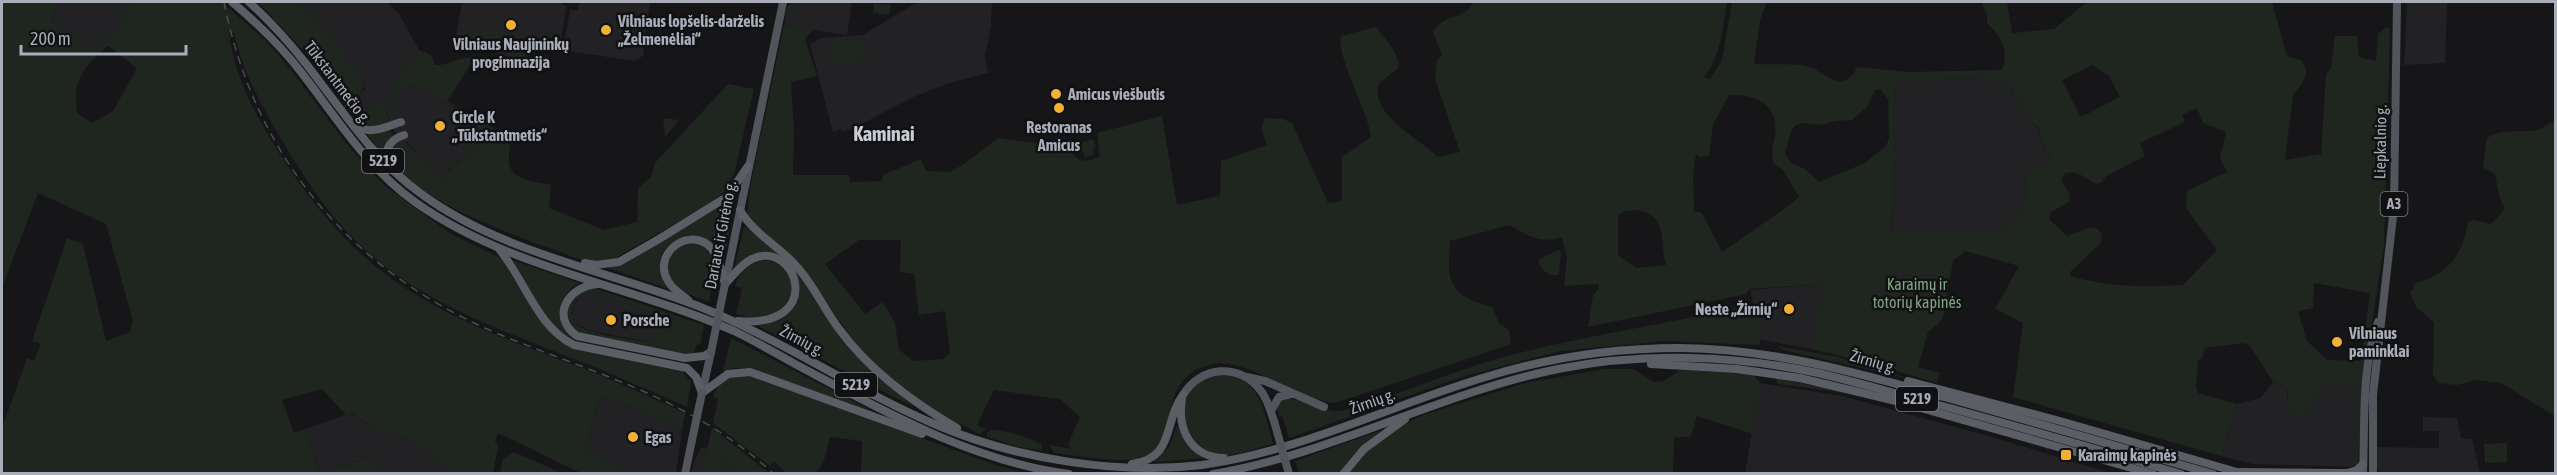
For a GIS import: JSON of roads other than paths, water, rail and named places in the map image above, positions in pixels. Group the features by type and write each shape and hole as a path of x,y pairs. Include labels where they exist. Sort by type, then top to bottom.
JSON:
{"highway":[{"name":"Tūkstantmečio g.","path":"232,2 277,44 351,140 391,183 438,217 498,247"},
{"name":"Tūkstantmečio g.","path":"249,2 285,37 380,159 414,189 443,210 468,224 564,260"},
{"path":"338,107 349,115 356,125 366,130 372,131 400,122"},
{"path":"404,135 390,143 387,156 390,163 414,189"},
{"path":"564,260 596,265 619,262 628,258 716,205 731,192 748,166"},
{"path":"740,210 752,227 796,266 839,329 867,362 931,413 981,442"},
{"path":"693,304 674,288 665,274 667,254 677,243 691,239 708,245 717,258 725,284 745,263 762,256 776,258 787,265 795,282 793,301 779,316 763,322 734,321"},
{"name":"Žirnių g.","path":"498,247 736,332 887,412 954,443 1000,459 1069,474"},
{"path":"498,247 513,265 544,321 559,336 583,347 687,368 696,377 702,393 728,374 750,372 925,435 954,443"},
{"name":"Žirnių g.","path":"564,260 693,304 734,321 939,426 981,442 1034,456 1115,466 1179,467 1240,458 1303,441 1491,375 1582,355 1647,349 1728,350 1799,359 1857,372 2213,474"},
{"path":"604,284 583,286 568,298 565,305 565,320 577,336 685,358 704,356 711,352"},
{"name":"Žirnių g.","path":"1213,474 1298,453 1420,409 1530,375 1615,361 1712,359 1760,363 1817,373 2181,474"},
{"name":"5219","path":"1615,361 1737,369 1800,378 1896,401 2153,474"},
{"name":"5219","path":"1857,372 1939,389 2241,473"},
{"path":"1183,395 1180,413 1181,426 1193,446 1206,455 1218,458 1240,458"},
{"path":"1115,466 1142,462 1158,452 1168,438 1173,410 1183,395"},
{"path":"1343,474 1376,439 1420,409"},
{"path":"2241,473 2347,473 2363,469"}],"main road":[{"name":"Dariaus ir Girėno g.","path":"685,474 783,2"},
{"name":"Liepkalnio g.","path":"2373,474 2373,407 2380,318 2393,215 2397,2"},
{"name":"Liepkalnio g.","path":"2363,469 2367,379 2374,333 2380,318"},
{"path":"1183,395 1194,380 1211,372 1227,371 1265,381 1324,407"},
{"path":"1247,377 1261,391 1271,411 1289,474"},
{"path":"1271,411 1279,397 1293,394"}],"railway":[{"path":"224,2 239,59 260,112 287,160 319,204 357,244 400,279 448,310 501,335 610,377 678,408 711,426 743,448 774,474"}],"place":[{"name":"Vilniaus Naujininkų progimnazija","path":"511,25"},
{"name":"Vilniaus lopšelis-darželis „Želmenėliai“","path":"606,30"},
{"name":"Amicus viešbutis","path":"1056,94"},
{"name":"Restoranas Amicus","path":"1059,108"},
{"name":"Circle K „Tūkstantmetis“","path":"440,126"},
{"name":"Neste „Žirnių“","path":"1789,309"},
{"name":"Porsche","path":"611,320"},
{"name":"Vilniaus paminklai","path":"2337,342"},
{"name":"Egas","path":"633,437"},
{"name":"Karaimų kapinės","path":"2066,455"}],"district":[{"name":"Kaminai","path":"884,134"}],"park label":[{"name":"Karaimų ir totorių kapinės","path":"1917,293"}]}
